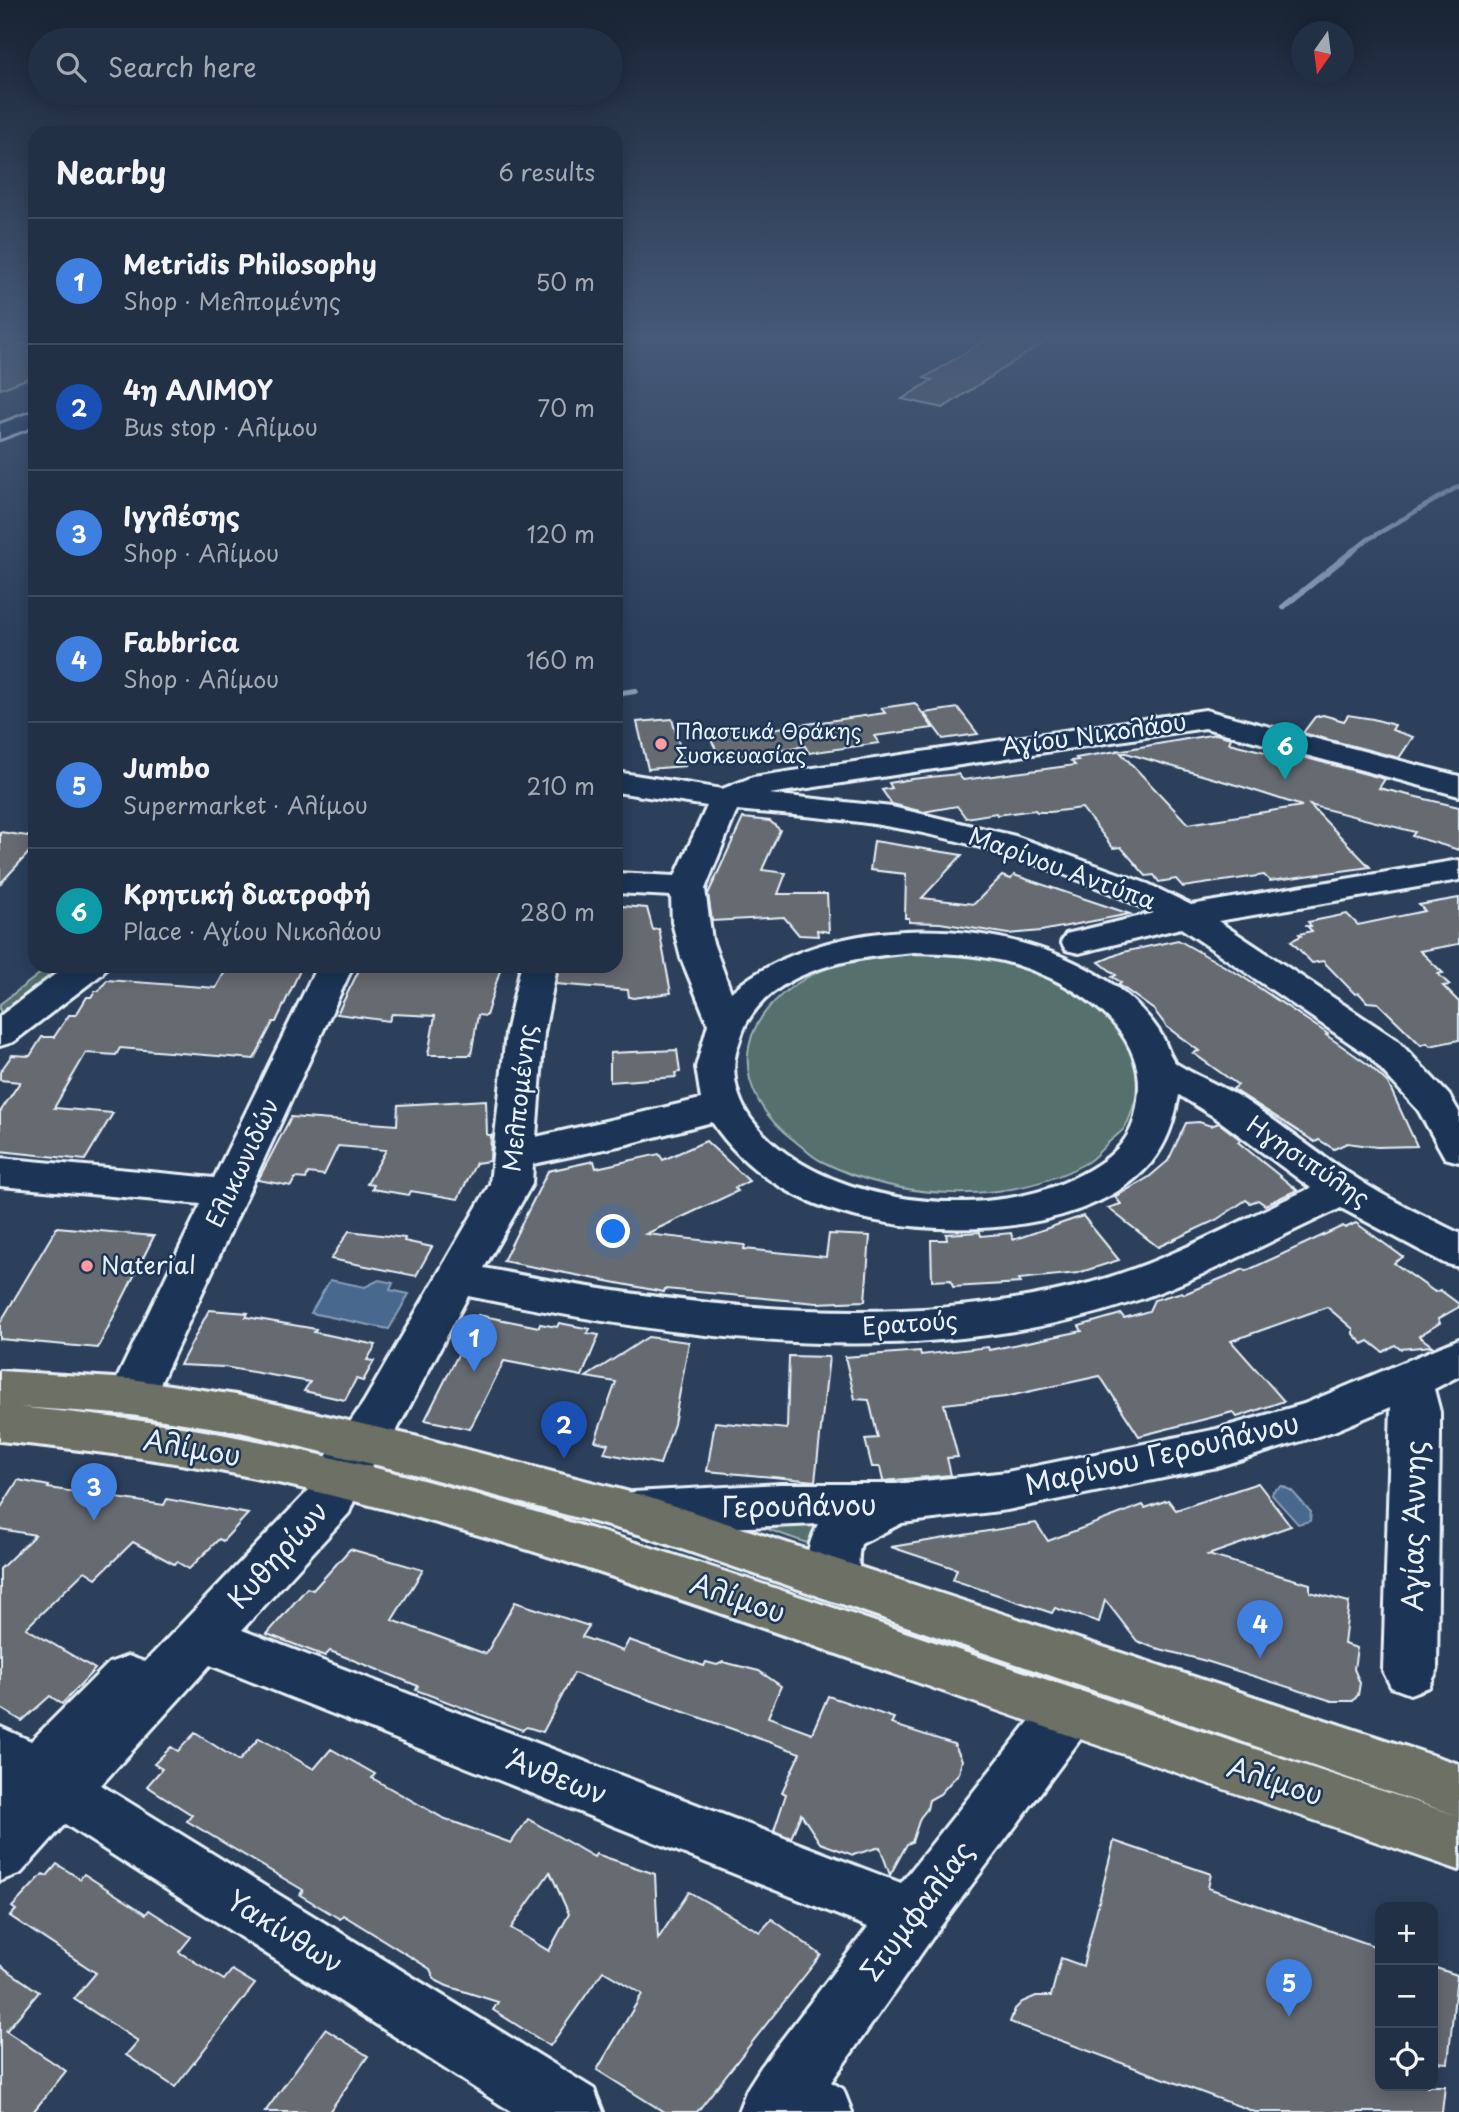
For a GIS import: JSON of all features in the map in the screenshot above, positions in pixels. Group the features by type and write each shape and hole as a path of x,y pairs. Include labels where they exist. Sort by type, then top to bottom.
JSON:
{"main road":[{"name":"Αλίμου","path":"0,1388 131,1397 236,1413 350,1460 443,1504 573,1543 1459,1843"},
{"name":"Αλίμου","path":"0,1423 350,1460 631,1512 1459,1790"}],"street":[{"name":"Αγίου Νικολάου","path":"726,799 753,787 1205,719 1459,786"},
{"name":"Μαρίνου Αντύπα","path":"623,783 726,799 892,817 1003,843 1136,891 1186,916 1383,1048 1435,1104 1459,1149"},
{"path":"726,799 688,887 689,914 705,979 726,1023"},
{"path":"1079,942 1186,916 1459,870"},
{"path":"623,883 688,887"},
{"path":"950,942 1019,955 1057,969 1091,987 1111,1001 1135,1025 1152,1051 1159,1070 1161,1100 1152,1130 1132,1157 1101,1181 1061,1200 1026,1209 962,1217 909,1214 858,1203 811,1186 772,1163 743,1136 723,1106 716,1085 715,1063 718,1043 726,1023 741,1003 786,970 846,948 879,943 950,942"},
{"path":"0,1034 80,973"},
{"name":"Ελικωνιδών","path":"131,1397 332,973"},
{"name":"Μελπομένης","path":"350,1460 381,1415 511,1184 525,1033 538,973"},
{"name":"Ηγησιπύλης","path":"1159,1070 1185,1081 1213,1098 1343,1190 1459,1252"},
{"path":"514,1156 628,1131 723,1106"},
{"path":"0,1172 229,1193"},
{"name":"Ερατούς","path":"456,1278 580,1304 684,1319 768,1326 851,1328 996,1318 1059,1307 1135,1284 1343,1190"},
{"name":"Μαρίνου Γερουλάνου","path":"896,1504 1007,1491 1217,1448 1317,1418 1409,1381 1459,1356"},
{"name":"Αγίας Άννης","path":"1409,1381 1416,1412 1410,1671"},
{"name":"Κυθηρίων","path":"24,1782 201,1638 331,1499 350,1460"},
{"name":"Κυθηρίων","path":"0,1853 24,1782 305,1493 350,1460"},
{"name":"Γερουλάνου","path":"631,1512 780,1504 896,1504"},
{"name":"Γερουλάνου","path":"836,1581 831,1558 839,1532 896,1504"},
{"name":"Άνθεων","path":"201,1638 913,1916"},
{"name":"Στυμφαλίας","path":"791,2105 913,1916 1069,1712"},
{"name":"Υακίνθων","path":"24,1782 571,2112"}],"green space":[{"path":"908,952 999,961 1055,980 1081,995 1104,1014 1124,1038 1134,1059 1138,1091 1130,1117 1123,1129 1086,1163 1055,1177 989,1192 919,1191 852,1174 814,1157 774,1122 759,1101 750,1079 748,1057 752,1035 763,1014 781,995 806,978 843,964"},
{"path":"41,973 54,973 0,1014 0,1004"},
{"path":"827,1513 807,1543 736,1518"}],"water":[{"path":"330,1280 365,1287 379,1280 393,1283 390,1290 409,1294 389,1329 311,1313"},
{"path":"1282,1486 1292,1491 1311,1512 1310,1521 1298,1524 1272,1495 1273,1491"}],"building":[{"path":"915,703 933,728 874,736 879,743 809,753 805,746 721,758 707,733 761,725 764,730 885,713 881,708"},
{"path":"958,708 978,734 943,739 924,713"},
{"path":"1323,715 1344,721 1348,715 1373,719 1395,725 1392,730 1413,737 1399,758 1303,733 1315,717"},
{"name":"Πλαστικά Θράκης Συσκευασίας","path":"672,719 685,766 648,769 637,722"},
{"path":"1216,734 1231,738 1229,743 1285,757 1288,753 1385,779 1379,788 1459,807 1459,850 1412,836 1415,832 1310,805 1370,867 1270,881 1264,875 1183,887 1176,879 1159,882 1154,875 1146,876 1121,847 1113,848 1082,808 1050,812 1035,810 996,813 966,818 957,806 923,812 892,804 882,790 892,788 889,783 912,779 958,774 963,780 1075,765 1071,761 1078,760 1076,758","holes":["1119,751 1302,806 1188,824"]},
{"path":"743,818 770,821 780,830 762,870 786,873 778,894 827,894 829,932 817,930 818,936 799,935 784,917 712,921 708,894"},
{"path":"0,832 28,836 28,854 0,884"},
{"path":"874,841 962,855 922,898 974,904 1002,876 1011,879 1014,875 1130,914 1041,931 1008,934 940,923 909,922 909,918 905,918 906,874 870,870"},
{"path":"1459,898 1459,944 1420,951 1443,973 1438,974 1450,985 1443,986 1459,1002 1459,1040 1430,1046 1427,1043 1421,1045 1378,1003 1367,1002 1359,993 1355,994 1323,961 1312,963 1291,941 1301,936 1299,934 1312,931 1307,926 1311,926 1308,922 1347,914 1358,925 1425,911 1419,905"},
{"path":"623,906 647,908 653,930 659,929 671,993 633,998 629,997 628,990 556,984 558,973 623,973"},
{"path":"1178,940 1240,975 1369,1065 1388,1083 1417,1146 1377,1147 1347,1143 1334,1149 1319,1140 1315,1142 1233,1089 1238,1085 1193,1053 1199,1051 1167,1027 1154,1010 1118,984 1121,982 1112,977 1116,975 1099,962 1123,952"},
{"path":"224,973 299,973 276,1022 273,1022 254,1059 120,1048 116,1055 86,1053 54,1108 113,1113 85,1160 0,1151 0,1112 20,1082 0,1080 0,1072 12,1055 30,1056 42,1037 54,1037 69,1015 76,1015 87,997 99,991 107,980 216,988"},
{"path":"358,973 499,973 486,1016 478,1015 471,1055 428,1055 435,1016 392,1014 389,1021 337,1014"},
{"path":"677,1050 680,1072 675,1073 676,1077 610,1082 610,1053"},
{"path":"486,1100 487,1135 491,1135 490,1161 476,1163 458,1199 411,1191 409,1195 372,1189 374,1185 367,1184 386,1150 338,1146 324,1175 308,1173 306,1179 295,1178 291,1186 258,1180 291,1117 397,1125 398,1105"},
{"path":"1199,1122 1211,1126 1219,1123 1297,1190 1265,1205 1258,1200 1250,1203 1246,1200 1216,1220 1158,1247 1108,1208 1121,1204 1115,1197 1149,1177 1168,1161 1186,1123"},
{"path":"706,1141 749,1181 735,1188 738,1191 646,1234 745,1245 744,1249 826,1257 829,1234 870,1236 865,1301 817,1303 665,1289 664,1292 503,1261 548,1171 594,1161 596,1168 659,1154 663,1160"},
{"path":"1083,1216 1119,1260 1078,1273 1019,1279 1021,1283 953,1287 951,1280 932,1281 931,1240 947,1240 946,1234 980,1232 981,1236 1011,1233 1013,1240"},
{"path":"1356,1223 1403,1257 1394,1263 1435,1292 1440,1290 1459,1304 1459,1307 1438,1319 1440,1323 1419,1336 1432,1346 1400,1349 1395,1345 1383,1352 1369,1341 1363,1344 1353,1334 1353,1329 1327,1307 1231,1341 1284,1401 1237,1417 1233,1412 1139,1436 1100,1376 1005,1397 944,1404 958,1457 947,1458 951,1475 883,1481 880,1467 872,1467 865,1439 878,1438 869,1400 855,1399 845,1357 920,1351 921,1355 988,1347 989,1350 1082,1331 1079,1326 1121,1314 1124,1318 1149,1311 1154,1300 1182,1292 1184,1294 1244,1269 1246,1271 1343,1226 1345,1228"},
{"name":"Naterial","path":"57,1227 154,1236 98,1348 0,1339 0,1323"},
{"path":"349,1231 405,1238 404,1241 432,1247 416,1276 331,1259"},
{"path":"209,1310 248,1313 246,1317 316,1329 314,1332 376,1345 367,1360 374,1361 363,1381 356,1379 345,1400 304,1391 310,1382 224,1367 180,1365"},
{"path":"478,1315 539,1327 540,1324 557,1327 559,1323 590,1329 587,1333 599,1335 582,1376 504,1361 470,1429 425,1420"},
{"path":"648,1337 689,1342 674,1424 660,1464 604,1453 608,1444 595,1441 616,1382 586,1377"},
{"path":"789,1356 829,1357 815,1481 707,1471 715,1422 787,1429"},
{"path":"18,1480 49,1486 48,1488 164,1505 167,1499 248,1514 223,1541 219,1539 189,1569 133,1542 96,1578 85,1571 26,1628 95,1669 62,1704 50,1696 22,1721 0,1708 0,1569 35,1535 0,1529 0,1509"},
{"path":"1258,1483 1291,1526 1208,1555 1310,1584 1310,1592 1349,1602 1344,1644 1357,1648 1354,1669 1360,1683 1358,1695 1353,1701 1332,1701 1137,1641 1105,1600 1099,1622 1055,1608 1052,1613 953,1580 957,1569 891,1547 1036,1523 1048,1541 1143,1505 1145,1508 1168,1500 1176,1510"},
{"path":"350,1549 423,1570 392,1620 486,1654 515,1602 589,1626 582,1637 623,1651 629,1640 704,1666 706,1662 717,1665 723,1662 759,1671 781,1686 768,1717 812,1733 828,1696 894,1718 891,1724 954,1744 962,1760 959,1773 940,1794 929,1800 912,1842 907,1844 890,1875 880,1847 853,1855 820,1843 801,1814 791,1838 774,1831 786,1794 782,1792 800,1753 574,1673 543,1732 527,1727 522,1730 416,1690 418,1686 330,1651 325,1656 267,1634 307,1588 313,1590"},
{"path":"195,1733 239,1761 259,1738 314,1769 331,1749 375,1774 372,1778 443,1818 511,1843 528,1819 594,1857 596,1854 655,1874 658,1939 689,1892 760,1932 772,1919 821,1955 697,2112 664,2112 597,2070 642,1994 603,1971 550,2046 493,2010 498,2002 435,1980 430,1969 343,1915 340,1919 300,1895 303,1890 187,1821 192,1815 147,1786 162,1769 154,1764 171,1747 178,1751","holes":["550,1872 569,1914 549,1951 511,1928"]},
{"path":"1114,1841 1211,1874 1208,1888 1375,1946 1375,2091 1438,2091 1438,2086 1445,2086 1442,2112 1255,2112 1010,2022 1015,2009 1022,2002 1036,1996 1051,1996 1061,1958 1083,1966"},
{"path":"57,1864 80,1879 84,1874 146,1914 149,1910 191,1937 179,1952 224,1980 232,1970 255,1984 175,2087 126,2055 138,2041 74,1999 96,1973 10,1916 16,1910 12,1907 43,1874 47,1876"},
{"path":"0,1965 39,1992 6,2031 66,2071 33,2112 0,2112"},
{"path":"1438,1969 1457,1975 1448,2063 1438,2062"},
{"path":"325,2029 368,2056 329,2112 265,2112"}],"waterway":[{"path":"1352,552 1367,540 1459,486"},
{"path":"1283,607 1354,550"},
{"path":"623,693 635,691"}],"place":[{"name":"Πλαστικά Θράκης Συσκευασίας","path":"661,744"},
{"name":"Κρητική διατροφή","path":"1285,780"},
{"name":"Naterial","path":"87,1266"},
{"name":"Metridis Philosophy","path":"474,1372"},
{"name":"4η ΑΛΙΜΟΥ","path":"564,1459"},
{"name":"Ιγγλέσης","path":"94,1521"},
{"name":"Fabbrica","path":"1260,1658"},
{"name":"Jumbo","path":"1289,2017"}]}
